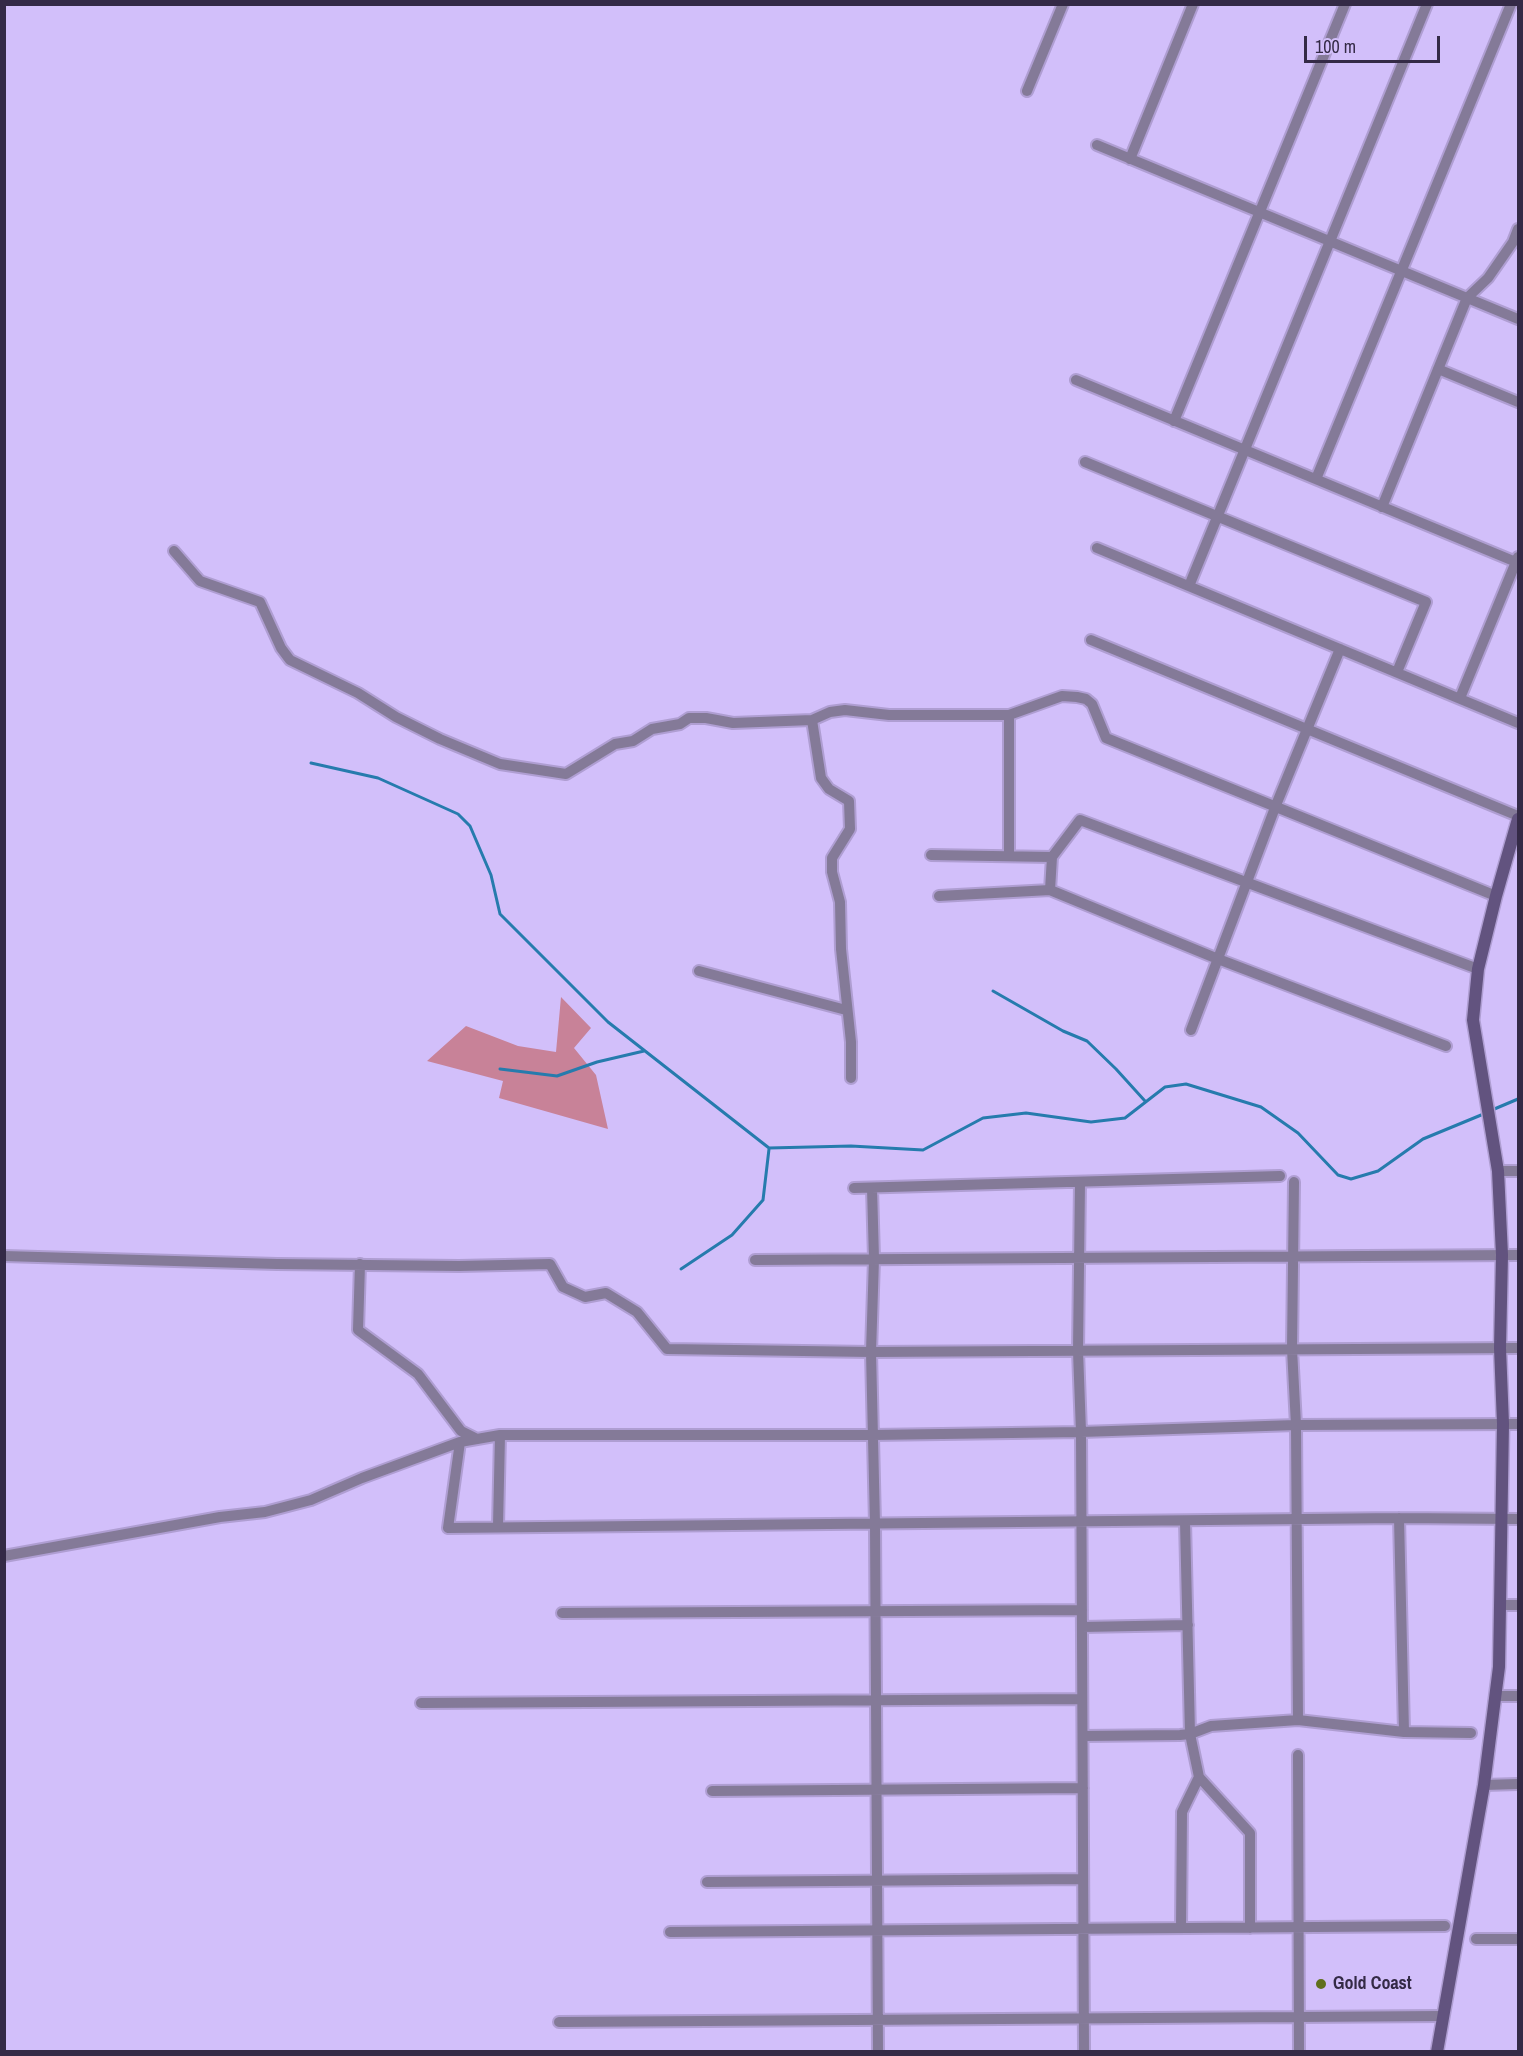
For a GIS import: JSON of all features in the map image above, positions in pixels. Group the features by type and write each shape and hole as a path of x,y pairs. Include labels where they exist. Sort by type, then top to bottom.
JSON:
{"main road":[{"path":"1437,2052 1484,1785 1496,1696 1502,1605 1503,1424 1500,1348 1502,1255 1498,1171 1473,1020 1478,969 1518,817"}],"street":[{"path":"1028,91 1063,4"},
{"path":"1130,159 1193,4"},
{"path":"1174,421 1345,4"},
{"path":"1189,586 1427,4"},
{"path":"1316,479 1511,4"},
{"path":"1097,145 1518,319"},
{"path":"1382,507 1467,298 1488,278 1514,242 1518,229"},
{"path":"1438,369 1518,402"},
{"path":"1076,380 1382,507 1517,559 1460,698"},
{"path":"1085,462 1426,602 1397,672"},
{"path":"1097,548 1518,723"},
{"path":"174,551 200,581 260,602 281,648 290,660 358,693 396,717 500,764 566,774 615,744 633,741 652,729 680,724 689,718 706,718 733,723 812,720 830,712 845,710 889,716 1009,715 1062,696 1086,699 1092,704 1106,738 1496,896"},
{"path":"1091,640 1518,817"},
{"path":"1191,1030 1276,805 1340,649"},
{"path":"1009,715 1009,855"},
{"path":"812,720 821,778 829,789 849,801 850,829 832,858 832,872 840,902 841,949 851,1041 851,1078"},
{"path":"1050,890 1052,857 1080,820 1478,969"},
{"path":"931,855 1052,857"},
{"path":"939,897 1050,890 1218,959 1446,1046"},
{"path":"699,971 846,1010"},
{"path":"1498,1171 1518,1170"},
{"path":"854,1188 1280,1176"},
{"path":"1080,1182 1078,1351 1082,1522 1084,2052"},
{"path":"1294,1182 1295,1256 1292,1349 1296,1425 1298,1720"},
{"path":"872,1188 878,2052"},
{"path":"755,1260 1518,1255"},
{"path":"4,1256 277,1264 459,1266 550,1263 563,1287 585,1297 606,1293 637,1312 667,1349 872,1352 1518,1348"},
{"path":"360,1264 358,1330 418,1374 461,1431 477,1439"},
{"path":"4,1556 220,1517 265,1512 310,1500 460,1442 500,1435 873,1435 1081,1432 1296,1425 1518,1424"},
{"path":"498,1526 500,1435"},
{"path":"460,1442 448,1528 1296,1521 1399,1518 1518,1519"},
{"path":"1399,1518 1404,1732"},
{"path":"1185,1521 1190,1734 1199,1777 1250,1833 1251,1928"},
{"path":"1502,1605 1518,1605"},
{"path":"562,1613 1082,1610"},
{"path":"1082,1626 1188,1625"},
{"path":"1496,1696 1518,1696"},
{"path":"421,1703 1082,1699"},
{"path":"1083,1736 1190,1734 1211,1726 1298,1720 1404,1732 1471,1733"},
{"path":"1298,1755 1299,2052"},
{"path":"1181,1928 1182,1812 1199,1777"},
{"path":"1484,1785 1518,1784"},
{"path":"712,1791 1083,1788"},
{"path":"707,1882 1083,1879"},
{"path":"670,1932 1445,1926"},
{"path":"1476,1939 1518,1939"},
{"path":"559,2022 1443,2016"}],"shaded area":[{"path":"561,997 591,1028 574,1048 596,1075 608,1129 499,1098 503,1081 427,1061 466,1026 518,1046 556,1052"}],"waterway":[{"path":"311,763 378,778 458,814 470,826 491,875 500,914 608,1022 769,1148 851,1146 923,1150 983,1118 1026,1113 1091,1122 1125,1118 1165,1087 1186,1084 1261,1107 1298,1133 1338,1175 1351,1179 1378,1171 1423,1139 1486,1113"},
{"path":"993,991 1063,1031 1087,1041 1145,1101"},
{"path":"500,1069 557,1076 597,1062 644,1051"},
{"path":"1492,1110 1518,1099"},
{"path":"681,1269 732,1235 763,1200 769,1149"}],"place":[{"name":"Gold Coast","path":"1321,1984"}]}
